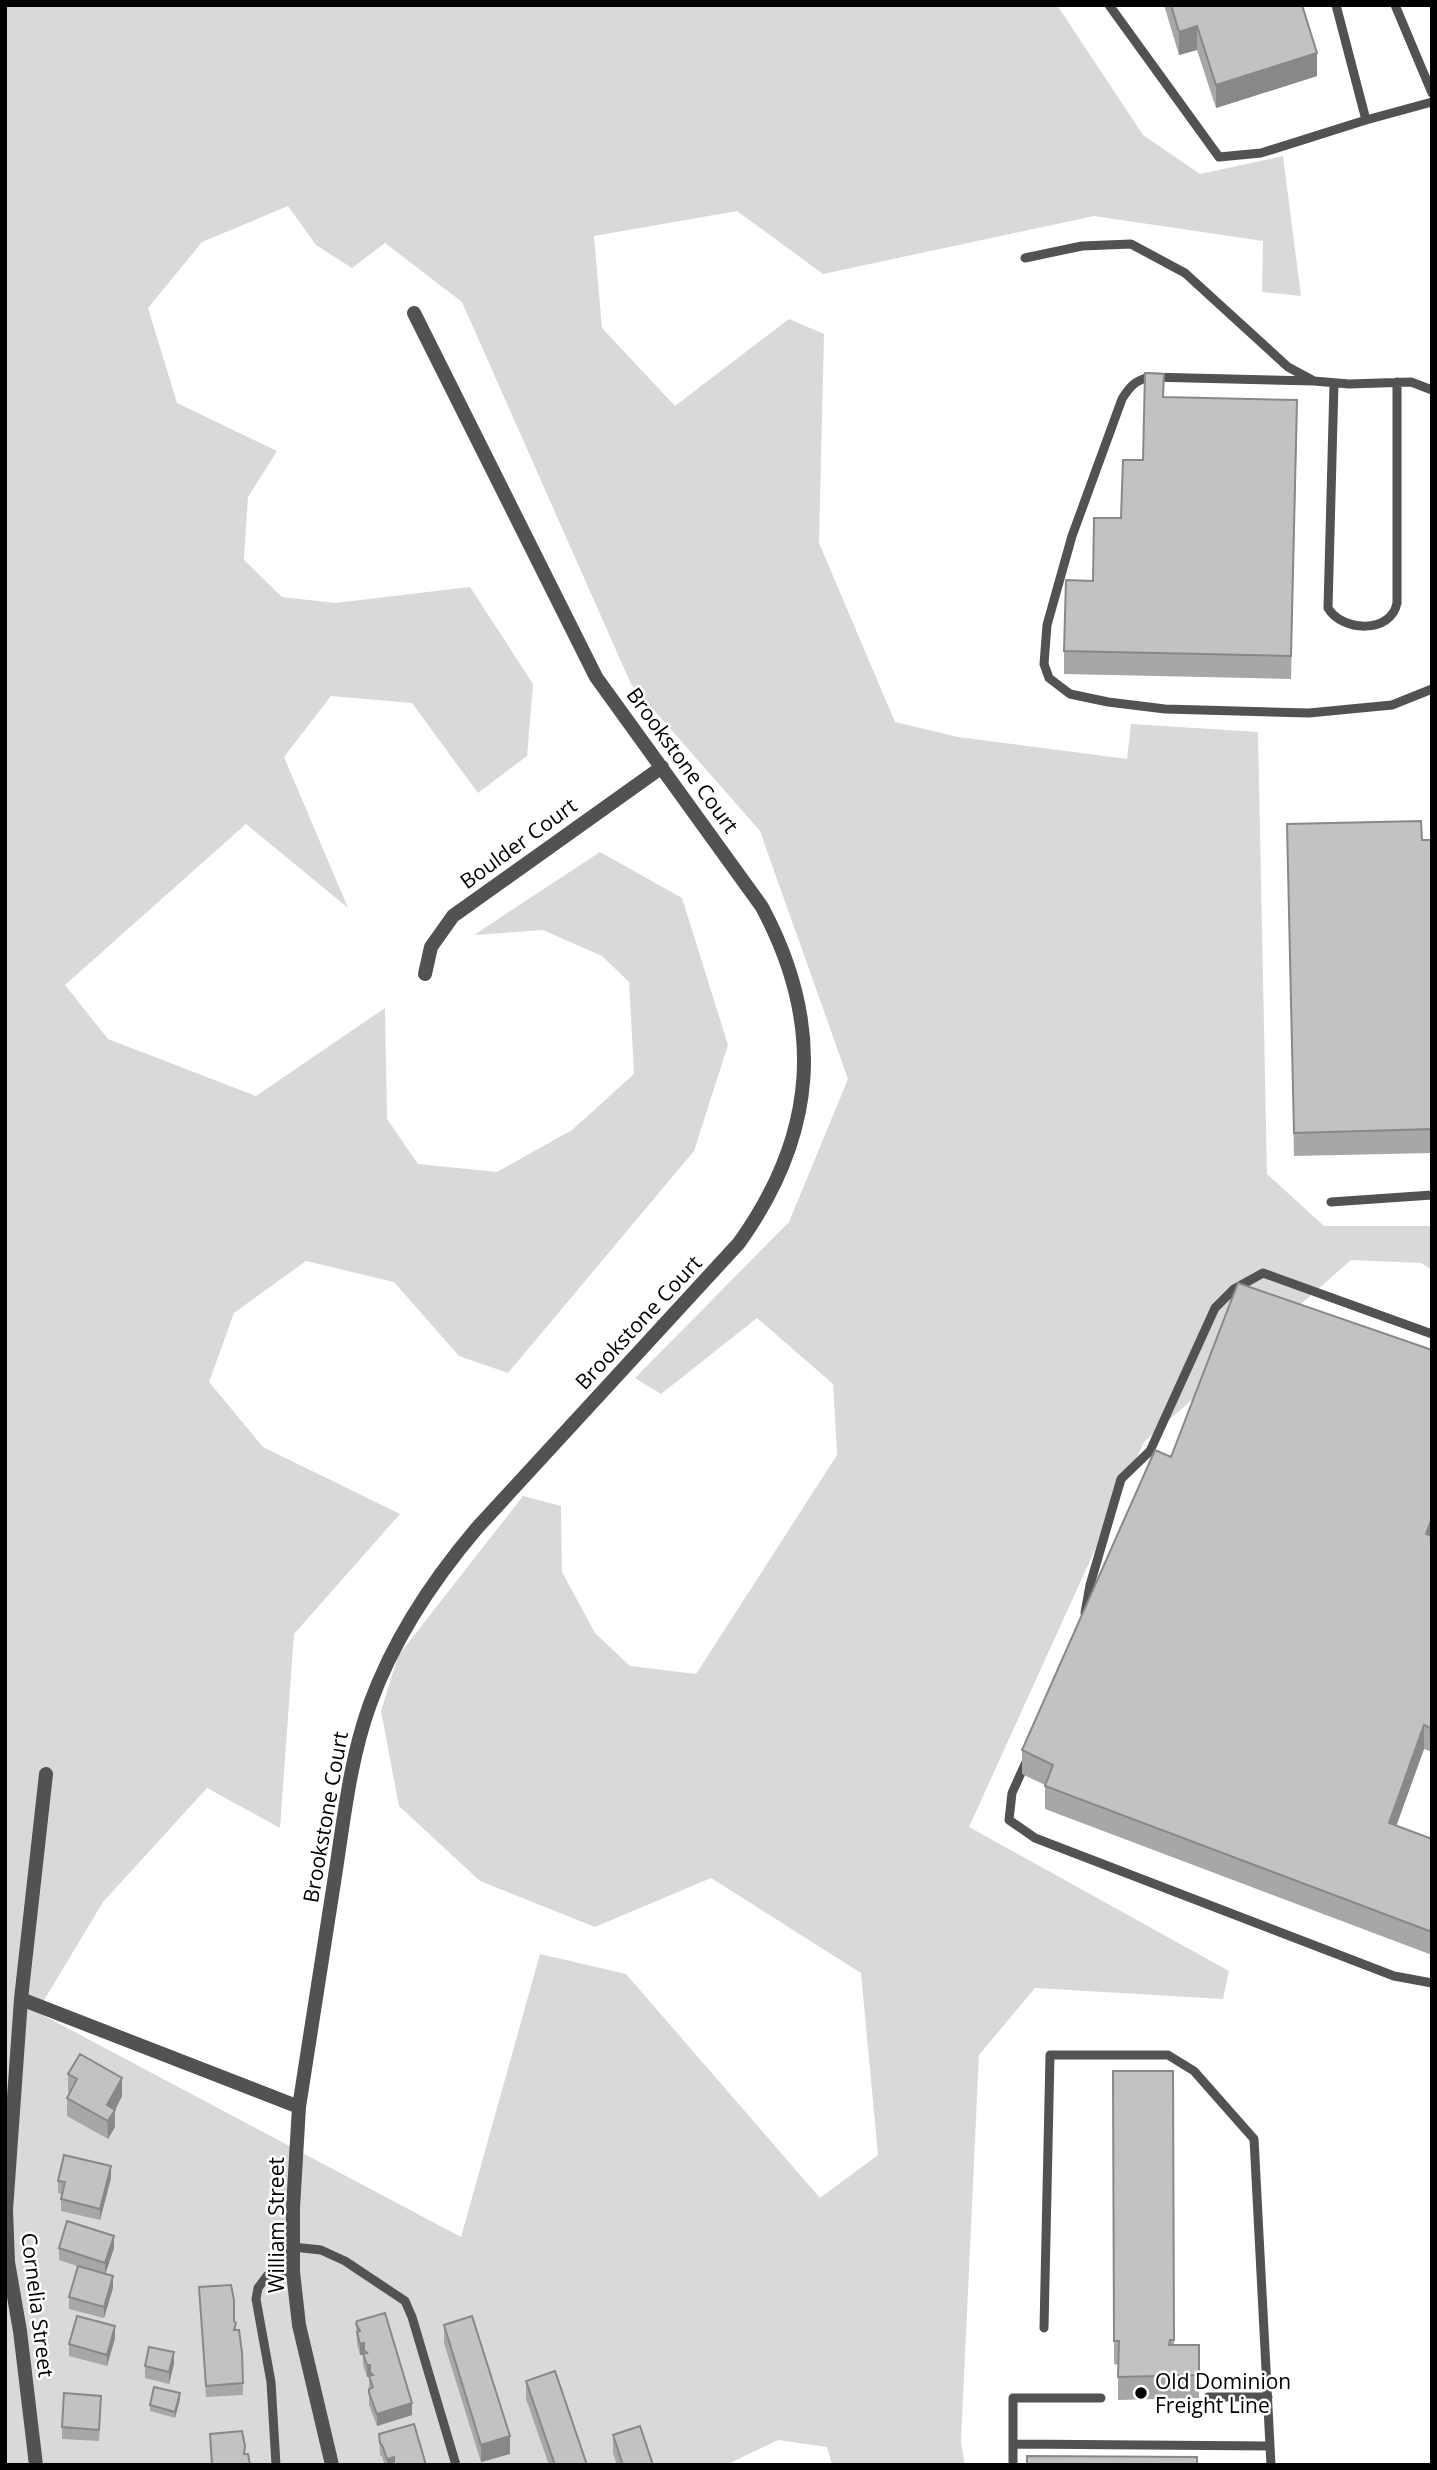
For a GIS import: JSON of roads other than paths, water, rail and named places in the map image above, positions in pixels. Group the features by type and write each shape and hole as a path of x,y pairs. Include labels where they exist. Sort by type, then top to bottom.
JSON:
{"street":[{"name":"Brookstone Court","path":"299,2107 355,1759 370,1704 392,1652 420,1601 447,1563 738,1243 759,1215 776,1184 795,1129 803,1092 805,1057 801,1013 794,979 783,948 762,907 596,677 414,313"},
{"name":"Boulder Court","path":"425,974 431,947 453,916 662,767"},
{"name":"Cornelia Street","path":"36,2465 20,2330 8,2262 6,2210 12,2039 21,1999 46,1774"},
{"path":"21,1999 299,2107"},
{"name":"William Street","path":"299,2107 293,2272 299,2325 332,2465"}],"lane":[{"path":"1109,5 1219,157 1261,153 1432,102"},
{"path":"1336,5 1366,120"},
{"path":"1395,5 1432,93"},
{"path":"1026,258 1082,246 1131,244 1185,273 1288,367 1314,381"},
{"path":"1432,390 1411,382 1335,383 1149,377 1135,381 1122,399 1072,536 1047,625 1044,664 1049,678 1070,694 1165,709 1309,713 1392,705 1432,689"},
{"path":"1335,383 1328,608 1338,621 1345,624 1381,625 1392,617 1397,603 1397,382"},
{"path":"1331,1202 1432,1195"},
{"path":"1080,1628 1121,1479 1150,1451 1215,1307 1234,1289 1263,1273 1432,1334"},
{"path":"1028,1757 1012,1793 1009,1820 1035,1838 1394,1976 1432,1983"},
{"path":"1044,2328 1050,2055 1168,2055 1194,2071 1254,2139 1271,2465"},
{"path":"293,2247 321,2250 345,2261 405,2301 418,2335 456,2465"},
{"path":"276,2465 271,2382 256,2299 258,2288 267,2276 293,2272"},
{"path":"1208,2397 1268,2398"},
{"path":"1013,2465 1013,2398 1101,2398"},
{"path":"1013,2444 1270,2446"}],"place":[{"name":"Old Dominion Freight Line","path":"1141,2393"}]}
